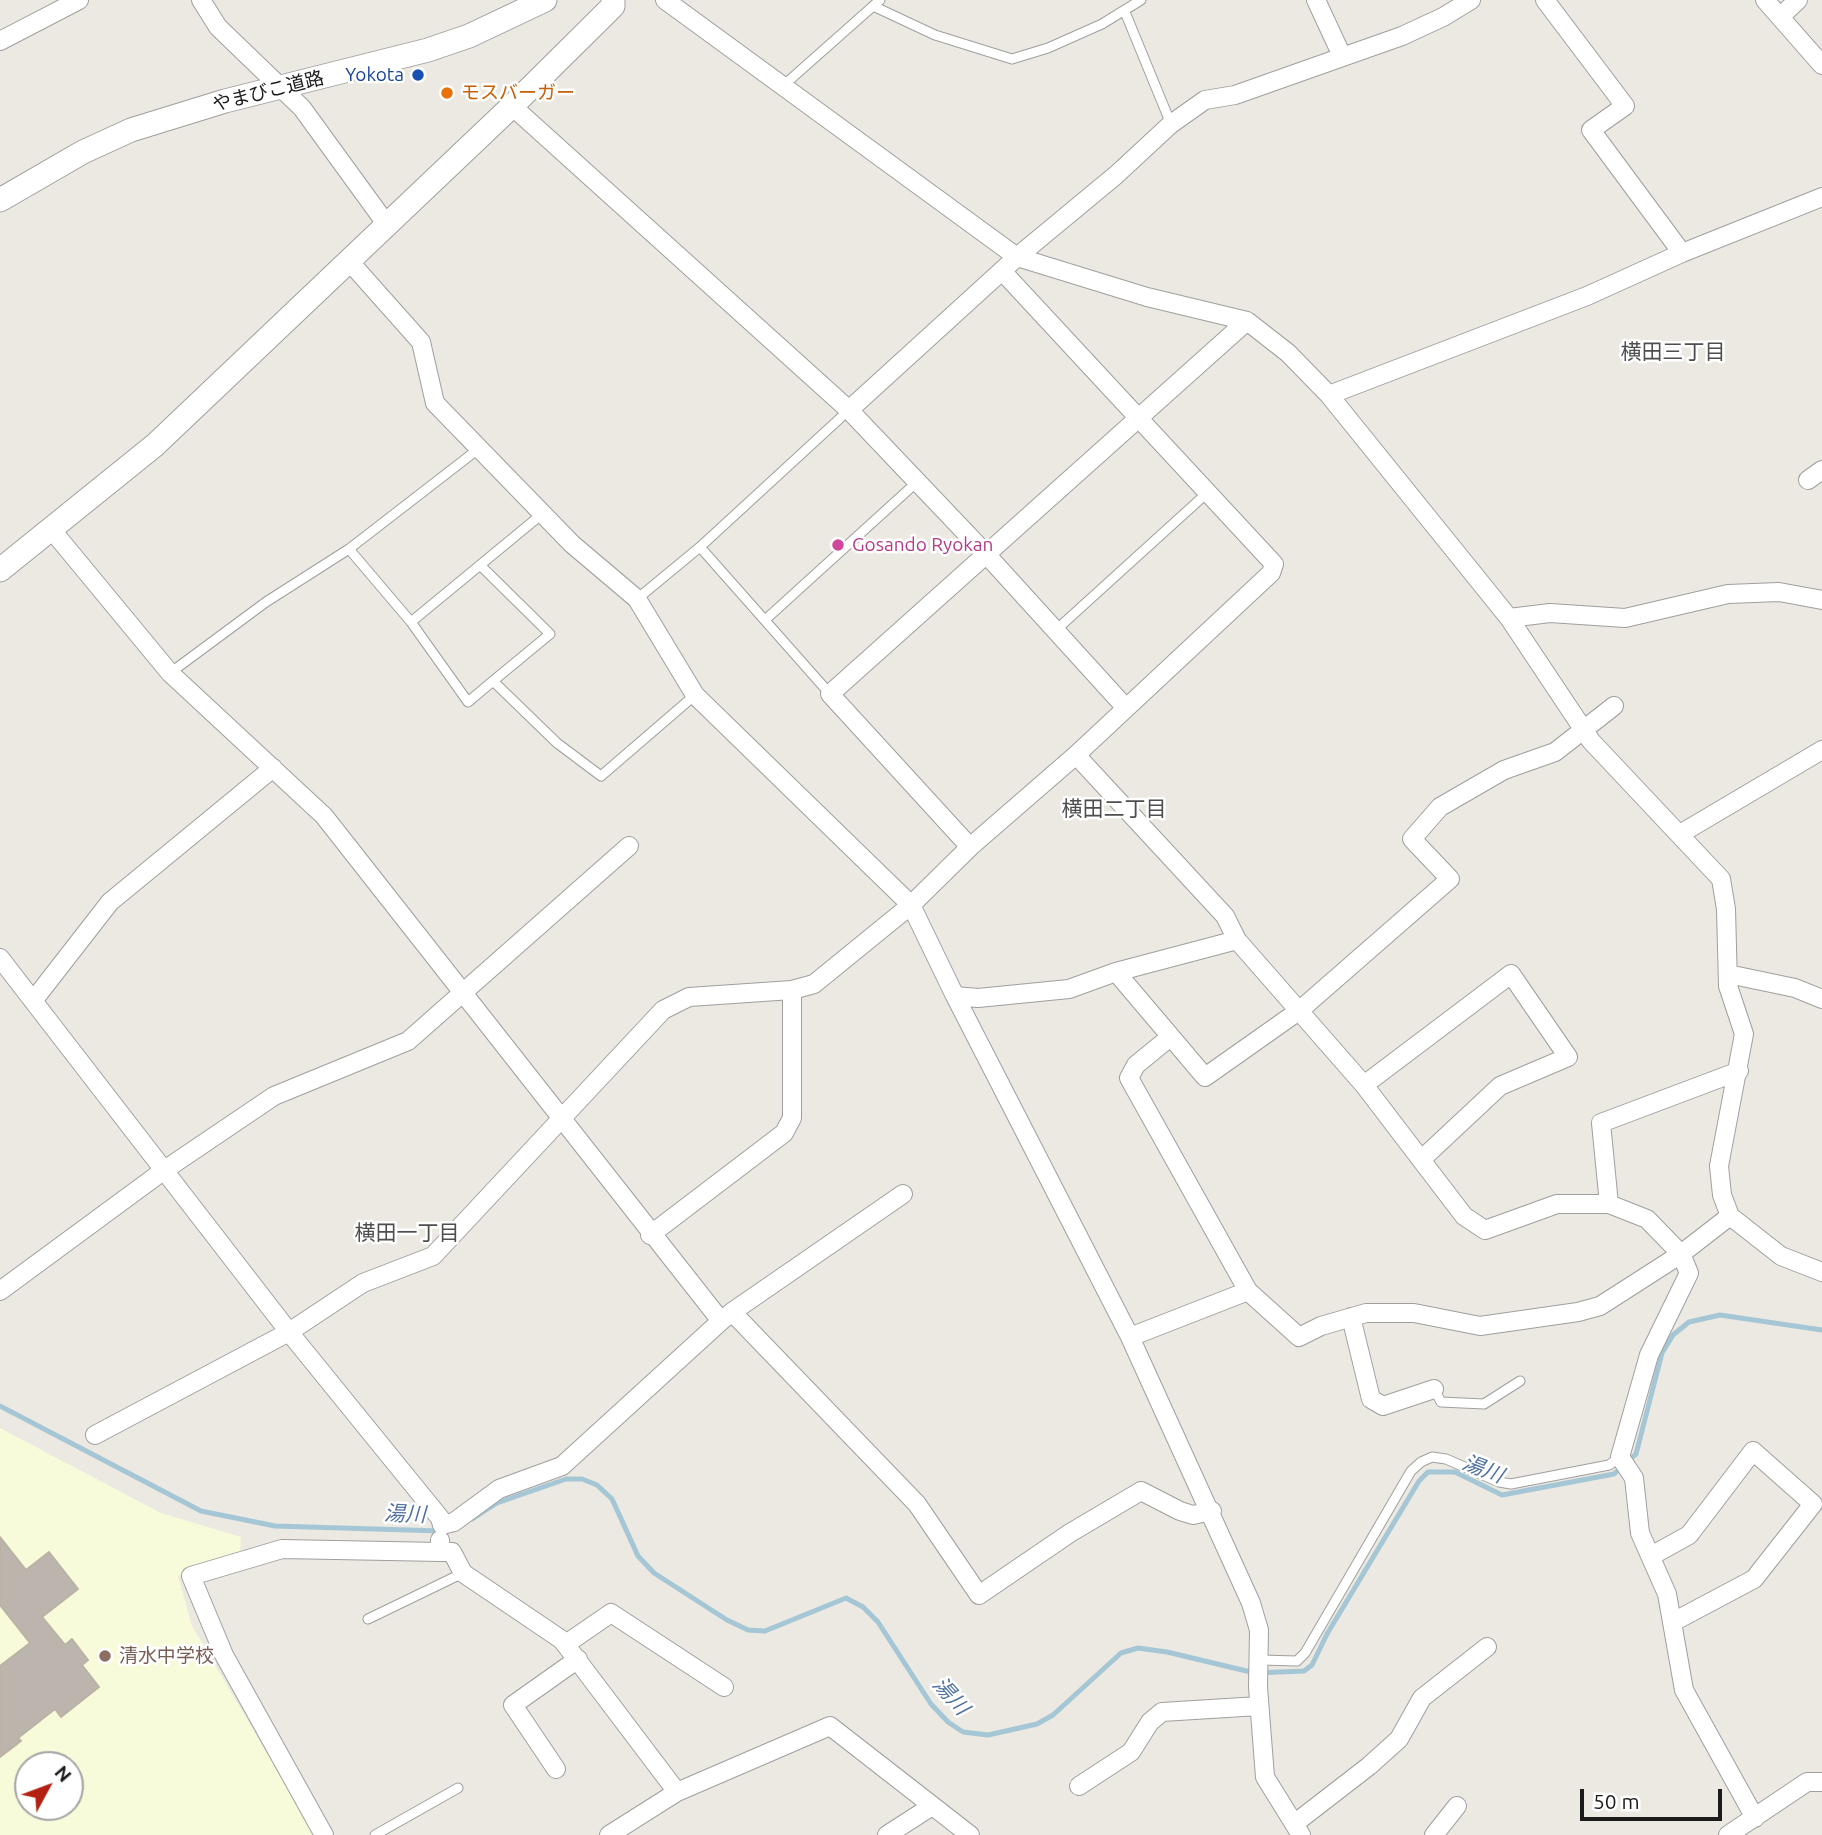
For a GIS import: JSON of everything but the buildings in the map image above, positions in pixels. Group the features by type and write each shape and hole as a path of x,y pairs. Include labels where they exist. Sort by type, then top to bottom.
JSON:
{"street":[{"path":"0,41 79,0"},
{"path":"201,0 218,27 302,108 387,225"},
{"name":"やまびこ道路","path":"0,200 83,152 131,130 177,114 428,50 468,36 545,0"},
{"path":"0,570 155,445 512,106 613,6 613,0"},
{"path":"665,0 1017,257 1147,297 1247,321 1288,353 1329,395 1509,618 1584,731 1721,879 1726,909 1728,986 1744,1034 1719,1166 1722,1195 1730,1216 1781,1256 1822,1272"},
{"path":"1316,0 1342,56"},
{"path":"849,410 1017,257 1116,175 1171,124 1205,100 1235,95 1402,36 1471,0"},
{"path":"1545,0 1625,106 1591,130 1682,253"},
{"path":"1765,0 1822,65"},
{"path":"1780,17 1798,0"},
{"path":"512,106 849,410 986,554 1126,708"},
{"path":"1329,395 1587,296 1682,253 1822,197"},
{"path":"349,261 421,342 435,403 477,450 542,514 638,599 695,695 911,905 1130,1337 1212,1511 1251,1603 1259,1630 1259,1706 1265,1777 1297,1829 1399,1738 1422,1698 1487,1647"},
{"path":"95,1435 289,1332 363,1283 433,1256 663,1010 689,997 792,990 814,984 911,905 970,847 1076,755 1271,573 1274,564 1002,271"},
{"path":"970,847 830,694 1141,419 1247,321"},
{"path":"51,529 170,673 324,816 650,1235 726,1317 917,1504 979,1595 1070,1533 1141,1491 1180,1511 1194,1515 1212,1511"},
{"path":"1509,618 1550,613 1625,618 1728,594 1779,592 1822,600"},
{"path":"1115,972 1205,1077 1300,1010 1450,879 1412,839 1440,807 1504,770 1555,752 1614,706"},
{"path":"1681,834 1822,750"},
{"path":"1076,755 1224,916 1237,940 1364,1085 1464,1216 1485,1230 1557,1204 1609,1204 1647,1219 1681,1254 1689,1273 1649,1355 1620,1457 1634,1478 1640,1533 1667,1594 1684,1690 1755,1818"},
{"path":"33,1001 110,902 273,768"},
{"path":"0,1291 163,1171 274,1096 408,1041 629,846"},
{"path":"955,996 978,998 1069,989 1115,972 1237,940"},
{"path":"0,958 289,1332 440,1518 441,1536 463,1573 566,1644 677,1792"},
{"path":"1364,1085 1511,974 1568,1057 1500,1086 1422,1159"},
{"path":"1728,974 1795,988 1822,999"},
{"path":"650,1235 784,1133 792,1118 792,990"},
{"path":"1169,1038 1136,1065 1129,1078 1248,1291 1299,1337 1321,1326 1366,1313 1414,1313 1480,1326 1578,1312 1600,1306 1681,1254 1730,1216"},
{"path":"1609,1204 1601,1123 1739,1071"},
{"path":"324,1835 224,1655 191,1576 282,1549 441,1536 454,1522 499,1489 562,1466 726,1317 903,1194"},
{"path":"1130,1337 1248,1291"},
{"path":"1352,1317 1371,1399 1383,1406 1434,1390"},
{"path":"1651,1556 1689,1535 1752,1451 1813,1504 1754,1579 1673,1622"},
{"path":"566,1644 611,1613 724,1687"},
{"path":"556,1769 513,1705 578,1659"},
{"path":"1079,1786 1130,1752 1150,1722 1162,1712 1259,1706"},
{"path":"610,1835 677,1792 830,1726 970,1835"},
{"path":"1728,1835 1807,1782 1822,1782"},
{"path":"887,1835 932,1806"},
{"path":"1434,1835 1457,1806"}],"lane":[{"path":"784,85 877,3 935,35 1012,59 1048,48 1125,12 1141,0"},
{"path":"1125,12 1171,124"},
{"path":"638,599 700,547 849,410"},
{"path":"170,673 266,602 349,549 477,450"},
{"path":"765,620 917,482"},
{"path":"1056,630 1208,493"},
{"path":"411,622 542,514"},
{"path":"700,547 830,694"},
{"path":"349,549 411,622 468,702 550,634 480,565"},
{"path":"494,681 557,743 601,776 695,695"},
{"path":"1434,1390 1441,1402 1483,1404 1520,1381"},
{"path":"1260,1660 1297,1661 1305,1653 1404,1483 1421,1462 1432,1457 1446,1459 1499,1482 1511,1484 1609,1465 1620,1457"},
{"path":"368,1619 463,1573"},
{"path":"375,1835 458,1788"}],"shaded area":[{"name":"清水中学校","path":"0,1428 161,1513 241,1537 240,1555 178,1576 192,1626 315,1835 0,1835"}],"waterway":[{"name":"湯川","path":"472,1519 497,1503 566,1479 582,1479 597,1485 612,1499 638,1556 654,1573 727,1620 748,1630 765,1631 846,1598 863,1607 878,1622 931,1704 948,1722 963,1732 988,1735 1037,1724 1053,1715 1121,1653 1138,1648 1167,1652 1255,1673 1304,1671 1312,1665 1327,1634 1419,1481 1428,1472 1455,1472 1502,1495 1614,1474 1636,1454 1662,1353 1673,1335 1689,1322 1720,1315 1822,1330"},
{"name":"湯川","path":"0,1406 201,1511 275,1526 441,1531"}],"place":[{"name":"Yokota","path":"418,75"},
{"name":"モスバーガー","path":"447,93"},
{"name":"Gosando Ryokan","path":"838,545"},
{"name":"清水中学校","path":"105,1656"}],"district":[{"name":"横田三丁目","path":"1673,352"},
{"name":"横田二丁目","path":"1114,809"},
{"name":"横田一丁目","path":"407,1233"}]}
